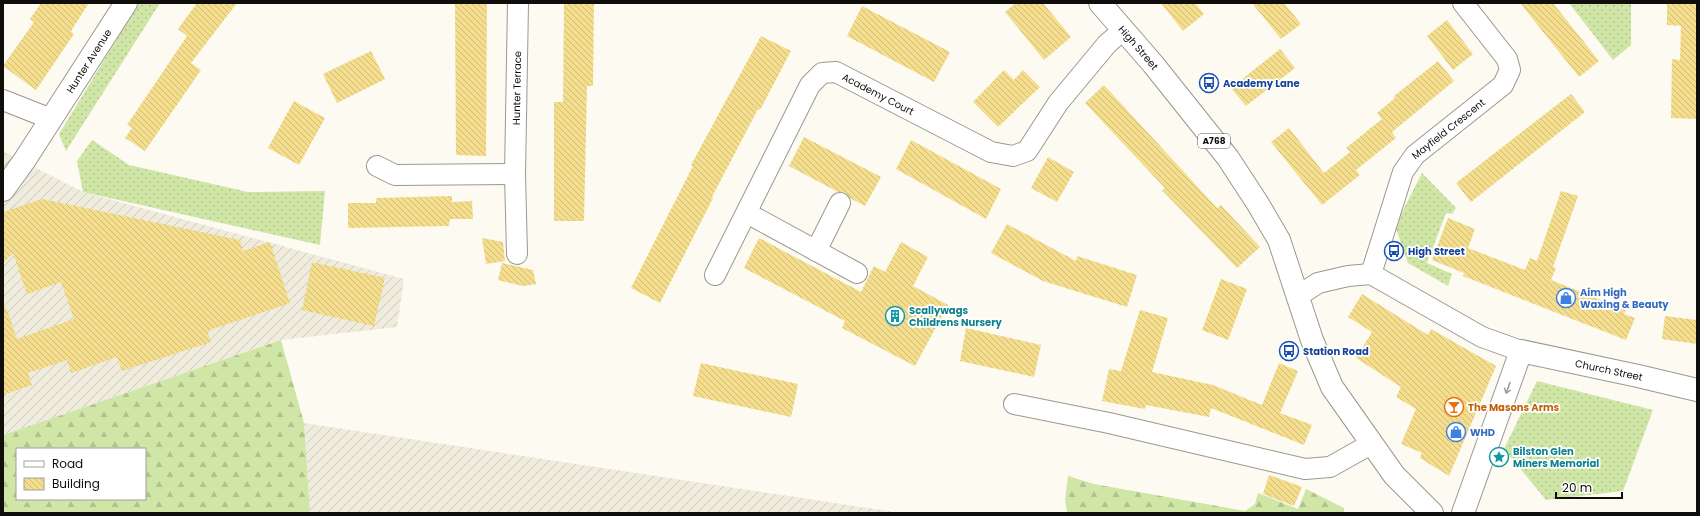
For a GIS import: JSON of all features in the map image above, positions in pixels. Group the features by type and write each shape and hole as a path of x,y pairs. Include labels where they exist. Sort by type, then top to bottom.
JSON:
{"main road":[{"name":"Hunter Avenue","path":"3,190 126,3"},
{"name":"High Street","path":"1100,3 1153,64 1219,147 1250,191 1279,240 1312,340 1332,387 1394,475 1432,513"},
{"name":"Church Street","path":"1521,351 1697,390"},
{"path":"1463,513 1521,351"}],"street":[{"name":"Hunter Terrace","path":"517,254 515,174 518,3"},
{"name":"Mayfield Crescent","path":"1371,274 1403,172 1415,155 1503,85 1510,70 1507,59 1463,3"},
{"name":"Academy Court","path":"716,275 810,85 822,73 836,72 991,152 1012,156 1027,151 1058,103 1107,44 1123,30"},
{"path":"3,100 51,119"},
{"path":"377,166 395,175 515,174"},
{"path":"816,251 840,204"},
{"path":"746,213 857,273"},
{"path":"1298,296 1318,283 1348,276 1371,274 1482,337 1521,351"},
{"path":"1014,404 1109,423 1305,469 1330,467 1371,444"}],"shaded area":[{"path":"3,151 83,192 404,279 397,327 281,340 3,435"},
{"path":"304,423 901,513 310,513"}],"green space":[{"path":"139,3 160,3 66,151 59,134"},
{"path":"1569,3 1631,3 1631,45 1613,60"},
{"path":"92,140 129,165 248,192 325,191 320,245 83,192 77,161"},
{"path":"1422,173 1456,208 1452,214 1446,213 1427,263 1452,274 1448,286 1408,263 1395,226"},
{"path":"281,340 304,423 310,513 3,513 3,435"},
{"path":"1537,381 1653,410 1623,491 1546,500 1504,449"},
{"path":"1068,476 1094,484 1245,511 1255,504 1258,493 1298,509 1306,489 1344,508 1344,513 1071,513 1067,512 1065,500"}],"building":[{"path":"41,3 89,3 71,31 74,34 36,90 3,66 34,22 30,19"},
{"path":"197,3 237,3 191,63 201,70 145,151 125,138 132,128 127,125 187,36 178,29"},
{"path":"455,3 487,3 486,156 456,155"},
{"path":"564,3 594,3 593,86 587,86 584,221 554,221 554,102 563,102"},
{"path":"1016,3 1043,3 1071,37 1044,60 1005,12"},
{"path":"1161,3 1195,3 1204,14 1183,31"},
{"path":"1252,3 1284,3 1301,24 1281,39"},
{"path":"1520,3 1553,3 1599,61 1579,77"},
{"path":"1667,3 1697,3 1697,119 1671,118 1672,59 1680,60 1681,26 1667,25"},
{"path":"862,6 950,52 934,82 847,36"},
{"path":"1447,20 1473,54 1453,70 1427,36"},
{"path":"761,36 791,51 760,110 758,109 712,197 713,198 660,303 631,288 693,166 691,165"},
{"path":"1280,49 1295,68 1246,106 1231,88"},
{"path":"371,51 385,79 337,103 323,74"},
{"path":"1438,61 1454,81 1392,132 1396,138 1356,170 1360,175 1322,205 1271,142 1289,128 1324,173 1350,152 1346,148 1382,119 1377,113 1395,98 1394,96"},
{"path":"1004,70 1014,80 1023,70 1040,87 998,127 973,102"},
{"path":"1104,85 1217,208 1221,205 1260,247 1237,268 1162,190 1165,188 1085,103"},
{"path":"1571,94 1585,112 1471,202 1456,183"},
{"path":"294,101 325,118 299,165 268,148"},
{"path":"804,137 881,177 865,206 850,198 845,193 838,192 789,166"},
{"path":"911,140 1001,189 986,219 896,169"},
{"path":"1048,157 1074,172 1057,202 1031,188"},
{"path":"1561,191 1578,196 1553,267 1556,268 1551,280 1626,310 1624,314 1635,318 1626,340 1463,276 1464,273 1432,260 1448,218 1475,229 1468,248 1525,270 1530,258 1537,261"},
{"path":"452,196 452,202 472,201 473,219 450,219 449,226 348,228 348,203 376,203 376,198"},
{"path":"42,199 240,240 243,251 270,242 290,303 207,331 211,342 122,371 117,357 71,373 67,360 28,373 32,385 3,395 3,308 6,307 17,339 74,319 61,282 27,294 13,253 3,263 3,212"},
{"path":"1007,224 1076,261 1077,256 1137,275 1127,307 1043,281 991,253"},
{"path":"482,238 503,242 505,261 486,264"},
{"path":"759,238 861,292 874,266 885,272 901,242 928,257 913,286 948,305 915,366 842,328 845,321 744,268"},
{"path":"312,262 385,278 374,326 302,310"},
{"path":"502,263 533,270 536,284 523,286 498,280"},
{"path":"1221,279 1247,289 1228,340 1202,330"},
{"path":"1362,294 1428,335 1431,329 1496,366 1449,476 1420,458 1422,453 1401,444 1416,409 1396,397 1401,387 1356,358 1372,332 1348,317"},
{"path":"1140,310 1168,318 1152,372 1213,385 1262,405 1279,363 1298,371 1280,413 1312,425 1304,445 1211,408 1209,417 1146,405 1145,409 1102,401 1109,369 1121,371"},
{"path":"1665,316 1697,320 1697,344 1662,339"},
{"path":"966,328 1041,345 1034,377 960,361"},
{"path":"701,363 798,384 791,417 693,396"},
{"path":"1269,475 1302,487 1294,506 1263,494"}],"place":[{"name":"Academy Lane","path":"1209,83"},
{"name":"High Street","path":"1394,251"},
{"name":"Aim High Waxing & Beauty","path":"1566,298"},
{"name":"Scallywags Childrens Nursery","path":"895,316"},
{"name":"Station Road","path":"1289,351"},
{"name":"The Masons Arms","path":"1454,407"},
{"name":"WHD","path":"1456,432"},
{"name":"Bilston Glen Miners Memorial","path":"1499,457"}]}
